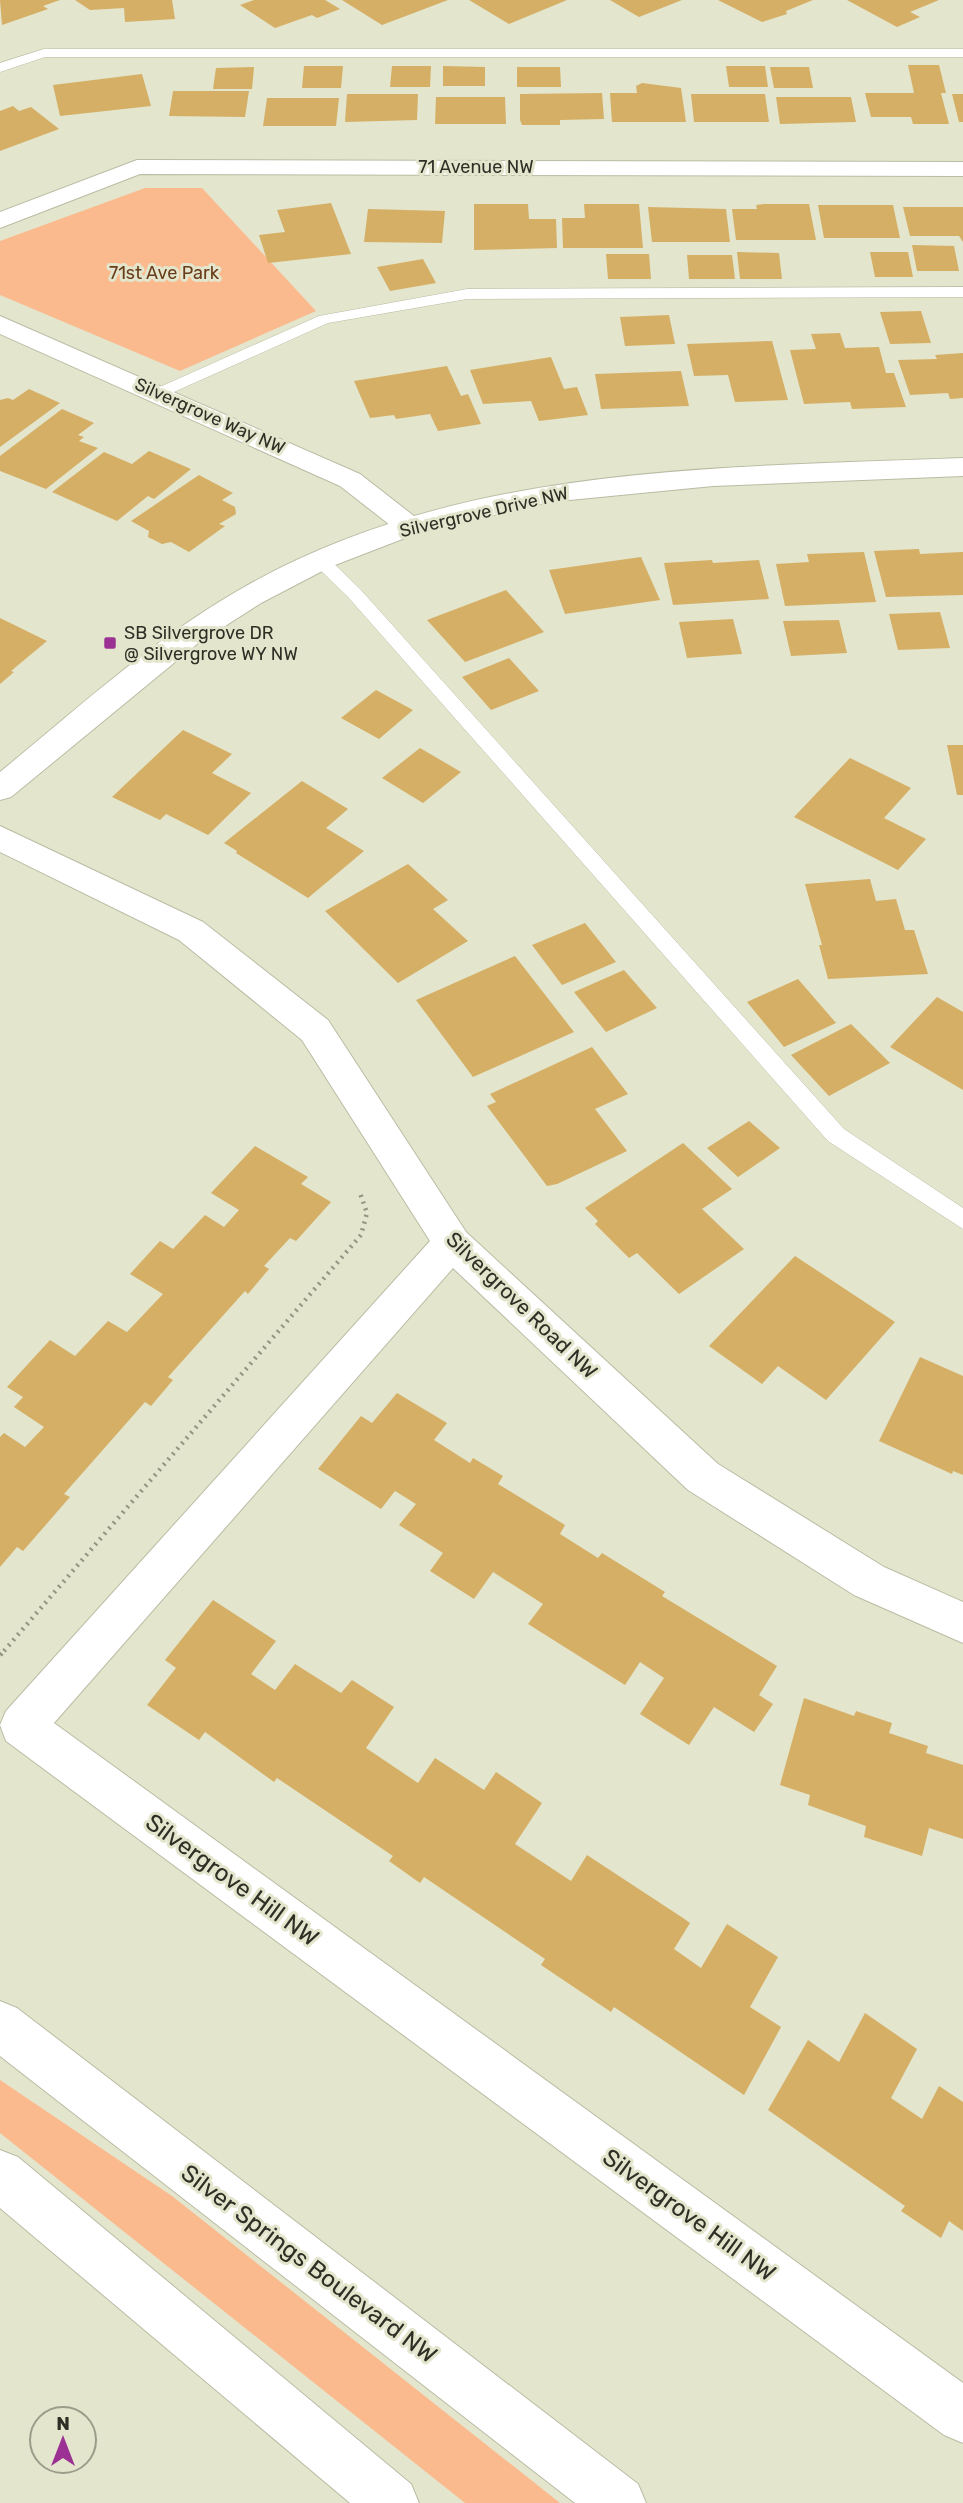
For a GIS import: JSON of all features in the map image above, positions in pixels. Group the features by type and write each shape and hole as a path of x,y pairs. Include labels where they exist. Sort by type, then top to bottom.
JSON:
{"street":[{"name":"71 Avenue NW","path":"0,221 137,167 963,169"},
{"name":"Silvergrove Way NW","path":"0,324 350,480 409,526"},
{"name":"Silvergrove Drive NW","path":"0,789 186,637 250,596 320,560 409,526 550,493 713,477 963,467"},
{"name":"Silvergrove Road NW","path":"0,838 191,932 315,1030 452,1242 703,1477 869,1581 963,1623"},
{"name":"Silvergrove Hill NW","path":"452,1242 22,1726 963,2416"},
{"name":"Silver Springs Boulevard NW","path":"0,2025 618,2503"},
{"path":"0,2175 392,2503"}],"lane":[{"path":"0,68 44,53 963,53"},
{"path":"159,393 324,319 467,295 963,292"},
{"path":"320,560 354,593 836,1135 963,1220"}],"path":[{"path":"0,1655 361,1235 368,1213 359,1192"}],"green space":[{"name":"71st Ave Park","path":"145,188 202,188 316,311 180,371 0,295 0,241"},
{"path":"0,2080 172,2196 560,2503 465,2503 0,2133"}],"building":[{"path":"0,0 60,0 43,6 48,9 2,25"},
{"path":"75,0 172,0 175,19 125,22 124,8 90,10"},
{"path":"254,0 325,0 340,9 317,18 312,15 275,28 240,5"},
{"path":"342,0 448,0 382,25"},
{"path":"469,0 567,0 509,24"},
{"path":"610,0 682,0 639,17"},
{"path":"718,0 813,0 786,11 787,14 762,22"},
{"path":"847,0 939,0 910,12 920,17 897,27"},
{"path":"908,65 939,65 946,93 941,93 949,124 913,124 911,117 871,117 865,93 914,93"},
{"path":"304,66 343,66 341,88 302,88"},
{"path":"392,66 431,66 430,87 390,87"},
{"path":"443,66 485,67 485,86 443,86"},
{"path":"726,66 765,66 768,87 729,87"},
{"path":"254,67 252,89 213,89 216,68"},
{"path":"517,67 560,67 561,87 517,87"},
{"path":"770,67 809,67 813,88 774,88"},
{"path":"142,74 151,106 60,116 53,85"},
{"path":"642,83 681,88 686,122 612,122 610,93 637,93 636,86"},
{"path":"173,91 249,91 245,117 169,116"},
{"path":"602,93 604,119 560,120 560,125 522,125 520,120 520,94"},
{"path":"347,94 418,94 417,120 345,122"},
{"path":"691,94 765,94 769,122 694,122"},
{"path":"952,94 963,94 963,122 959,122"},
{"path":"436,97 505,97 506,124 435,124"},
{"path":"776,97 851,97 856,122 780,124"},
{"path":"267,98 339,98 336,126 263,126"},
{"path":"13,106 19,111 31,107 59,129 0,151 0,111"},
{"path":"331,203 351,254 268,263 259,235 285,232 277,210"},
{"path":"474,204 528,204 529,219 556,219 557,248 474,250"},
{"path":"584,204 639,204 643,248 563,248 562,218 585,218"},
{"path":"809,204 816,240 736,240 732,209 757,209 756,205"},
{"path":"818,205 893,205 900,238 824,238"},
{"path":"648,207 726,209 730,242 652,242"},
{"path":"903,207 963,207 963,242 959,236 910,236"},
{"path":"368,209 445,211 442,243 364,242"},
{"path":"912,245 954,246 959,271 917,271"},
{"path":"737,252 779,253 782,279 740,279"},
{"path":"870,252 908,252 913,277 875,277"},
{"path":"606,254 649,254 651,279 608,279"},
{"path":"687,255 732,255 735,279 689,279"},
{"path":"423,259 436,283 390,291 377,267"},
{"path":"921,311 931,343 890,344 880,312"},
{"path":"669,315 675,344 625,346 620,317"},
{"path":"840,333 845,348 879,347 886,373 894,373 906,407 852,409 850,402 804,404 790,350 816,349 811,334"},
{"path":"772,341 788,400 735,402 728,375 694,376 687,344"},
{"path":"963,353 963,398 950,399 948,393 910,395 898,360 937,359 935,355"},
{"path":"551,357 564,389 577,387 588,415 539,421 531,401 483,404 470,370"},
{"path":"447,366 461,396 468,394 481,424 438,431 430,414 396,419 394,415 370,418 354,381"},
{"path":"681,371 689,406 601,409 595,374"},
{"path":"29,389 60,403 0,447 0,400 13,400"},
{"path":"62,409 94,423 78,435 84,437 79,441 98,448 46,489 0,471 0,456"},
{"path":"149,451 191,469 154,499 148,496 117,521 52,492 104,452 132,464"},
{"path":"199,475 233,493 222,500 235,507 236,514 219,524 225,526 189,552 171,542 162,544 148,537 149,531 131,521"},
{"path":"919,549 920,554 963,552 963,595 886,597 874,551"},
{"path":"864,552 876,602 785,606 776,564 809,562 807,554"},
{"path":"641,557 660,600 565,614 549,570"},
{"path":"712,560 713,563 759,560 769,599 673,605 664,563"},
{"path":"506,590 544,632 465,662 427,620"},
{"path":"940,612 950,648 898,650 889,614"},
{"path":"0,618 47,641 11,671 14,672 0,684"},
{"path":"733,619 742,654 687,658 679,622"},
{"path":"839,620 847,653 791,656 783,621"},
{"path":"509,658 539,691 491,710 462,677"},
{"path":"376,690 413,710 379,739 341,718"},
{"path":"183,730 232,754 212,773 251,793 208,835 166,814 160,820 112,797"},
{"path":"947,745 963,745 963,795 957,795"},
{"path":"420,748 461,772 423,803 382,778"},
{"path":"850,758 911,788 884,818 926,839 898,870 794,817"},
{"path":"302,781 348,809 326,828 364,851 308,898 224,843"},
{"path":"408,864 448,900 433,909 468,941 398,983 325,911"},
{"path":"870,879 876,901 896,899 905,930 914,930 928,974 828,979 819,945 822,945 805,884"},
{"path":"585,923 616,962 562,985 532,945"},
{"path":"515,956 574,1032 473,1077 416,1000"},
{"path":"624,970 657,1008 606,1032 574,992"},
{"path":"798,979 836,1023 784,1047 747,1002"},
{"path":"937,997 963,1012 963,1090 890,1047"},
{"path":"851,1024 890,1063 829,1096 791,1055"},
{"path":"592,1047 628,1094 595,1109 627,1151 557,1184 547,1186 487,1106 496,1102 490,1094"},
{"path":"749,1121 780,1148 738,1177 707,1148"},
{"path":"683,1143 732,1189 702,1209 744,1249 679,1294 637,1253 629,1258 595,1224 598,1221 585,1208"},
{"path":"255,1146 308,1177 301,1184 331,1202 296,1241 290,1238 264,1266 269,1269 248,1294 245,1291 168,1377 173,1380 151,1406 145,1402 64,1494 70,1497 23,1551 17,1547 0,1567 0,1437 4,1433 25,1447 44,1427 14,1407 23,1397 7,1387 50,1340 75,1356 108,1321 127,1332 163,1294 130,1274 160,1241 173,1249 205,1215 224,1227 239,1210 211,1193"},
{"path":"795,1256 895,1322 826,1400 778,1366 762,1384 709,1346"},
{"path":"920,1357 963,1376 963,1475 953,1471 952,1474 879,1441"},
{"path":"397,1393 447,1423 434,1440 470,1463 473,1458 503,1476 498,1484 565,1525 560,1534 598,1558 602,1553 665,1592 662,1596 777,1666 759,1695 773,1704 754,1732 714,1707 689,1745 640,1714 664,1678 640,1662 625,1685 528,1624 543,1604 493,1572 474,1599 430,1571 443,1553 399,1525 416,1504 395,1491 381,1509 318,1469 361,1416 372,1423"},
{"path":"213,1600 276,1641 251,1674 275,1690 295,1664 341,1693 352,1680 394,1707 366,1748 418,1783 435,1758 484,1790 496,1772 542,1803 515,1844 571,1881 587,1855 683,1918 690,1923 674,1949 701,1968 727,1924 778,1957 750,2007 781,2027 744,2095 614,2007 611,2012 541,1965 545,1959 424,1877 420,1883 389,1861 393,1856 277,1778 274,1782 205,1732 199,1740 147,1705 176,1668 165,1660"},
{"path":"804,1698 854,1716 856,1711 892,1723 889,1733 928,1746 926,1753 963,1765 963,1839 929,1828 922,1856 864,1837 866,1826 808,1805 810,1795 780,1785"},
{"path":"865,2013 917,2049 891,2098 922,2119 939,2086 963,2102 963,2231 949,2221 941,2238 901,2211 905,2206 768,2110 808,2040 839,2062"}],"place":[{"name":"SB Silvergrove DR @ Silvergrove WY NW","path":"110,643"}]}
